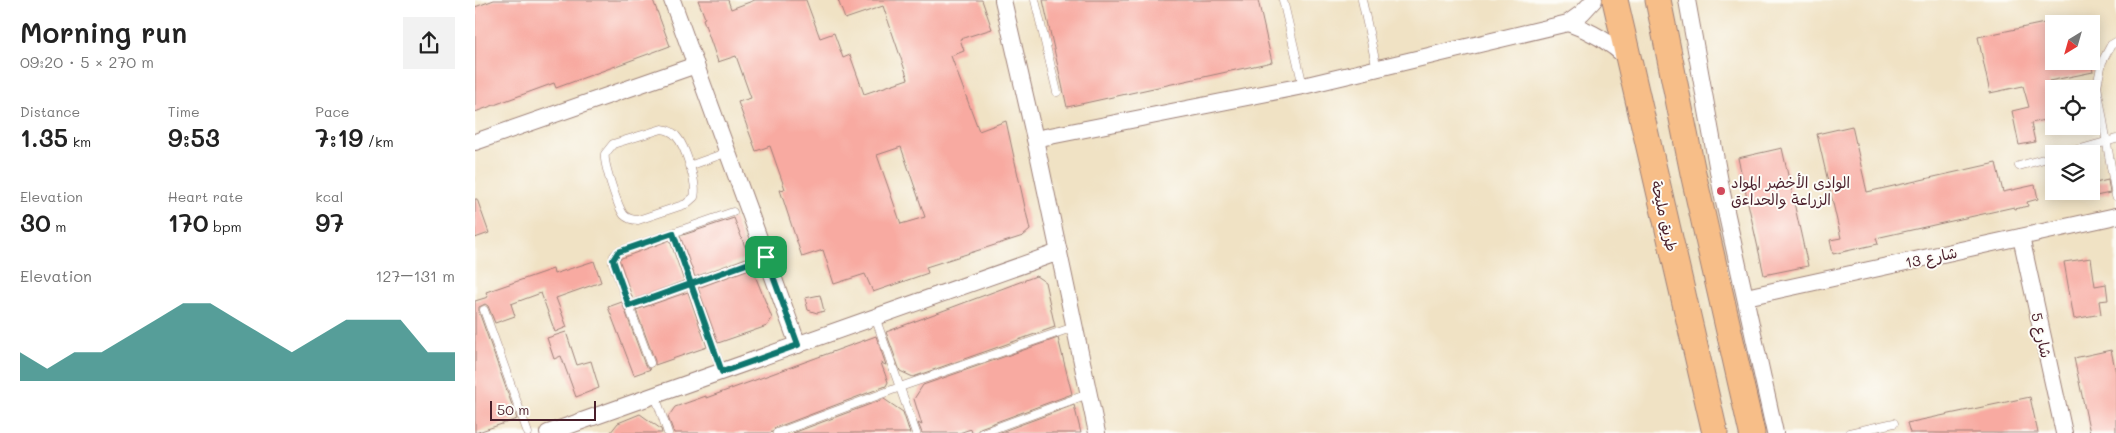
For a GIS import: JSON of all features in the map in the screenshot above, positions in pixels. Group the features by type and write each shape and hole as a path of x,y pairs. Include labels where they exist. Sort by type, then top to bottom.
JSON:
{"main road":[{"name":"طريق مليحة","path":"1615,0 1715,433"},
{"path":"1658,0 1693,173 1752,433"}],"street":[{"path":"673,0 798,345"},
{"path":"1003,0 1035,139 1097,433"},
{"path":"1035,139 1303,86 1568,23 1582,14 1594,0"},
{"path":"1687,0 1722,193 1775,433"},
{"path":"1568,23 1593,33 1617,48 1627,58"},
{"path":"475,142 696,65"},
{"name":"شارع 13","path":"1746,297 2116,216"},
{"name":"شارع 5","path":"2021,237 2064,433"},
{"path":"548,433 588,426 655,395 1059,252"}],"lane":[{"path":"1035,0 1057,92"},
{"path":"1283,0 1303,86"},
{"path":"1361,0 1377,69"},
{"path":"2116,42 2111,45 2102,62 2097,86 2116,196"},
{"path":"662,129 673,133 677,137 689,166 696,192 691,201 634,220 627,217 621,211 604,158 606,150 613,144 662,129"},
{"path":"2093,145 2116,139"},
{"path":"689,166 728,152"},
{"path":"2019,166 2045,159"},
{"path":"650,363 613,263 613,256 618,252 733,212"},
{"path":"673,233 722,372"},
{"path":"629,306 766,257"},
{"path":"484,310 528,433"},
{"path":"875,317 916,433"},
{"path":"777,433 1074,327"},
{"path":"982,433 1088,394"},
{"path":"655,395 668,433"},
{"path":"1849,433 1894,423"}],"building":[{"path":"494,0 653,0 670,46 556,88 554,83 475,112 475,7"},
{"path":"698,0 728,0 731,9 755,0 806,0 820,38 834,33 843,58 850,55 864,94 908,79 883,6 845,19 838,0 982,0 992,29 960,39 964,51 951,56 979,131 1006,121 1030,230 1023,236 926,267 928,273 873,292 865,274 834,284 823,250 802,257 780,190 785,189 770,146 756,151 738,102 751,98 736,56 718,62 703,19 705,18","holes":["901,147 925,217 901,224 877,155"]},
{"path":"1043,0 1258,0 1272,62 1067,107"},
{"path":"2045,23 2045,70 2093,70 2093,72 2045,80 2045,120 2031,123 2035,142 2019,145 2012,111 2029,107 2023,86 1990,93 1978,37"},
{"path":"1852,126 1867,192 1996,163 2003,192 2035,185 2038,199 2027,202 2028,206 2015,209 2014,207 1876,238 1878,244 1833,254 1830,240 1841,238 1817,134"},
{"path":"1782,148 1808,266 1764,275 1738,158"},
{"path":"2108,180 2110,193 2100,195 2100,182"},
{"path":"475,199 477,199 489,233 475,238"},
{"path":"734,218 749,257 695,277 680,236"},
{"path":"670,240 684,281 633,300 619,259"},
{"path":"2091,258 2095,286 2106,284 2108,300 2099,301 2101,314 2074,319 2064,262"},
{"path":"594,261 601,282 556,298 567,327 555,332 541,293 511,304 515,316 495,323 488,306 485,304 479,307 479,312 517,419 475,433 475,301 488,297 486,292 553,269 554,274"},
{"path":"752,268 772,318 767,326 718,343 698,288"},
{"path":"1036,276 1045,282 1055,327 913,377 900,371 886,332"},
{"path":"688,292 707,347 655,365 636,310"},
{"path":"820,295 824,311 817,313 808,310 805,298"},
{"path":"622,302 645,365 651,369 634,375 608,307"},
{"path":"566,332 577,365 591,361 599,388 576,397 561,356 554,359 547,338"},
{"path":"876,336 886,365 881,363 888,382 886,386 775,428 771,433 674,433 668,417 675,407 706,396 706,398"},
{"path":"1058,338 1072,394 980,428 976,433 972,433 971,429 959,433 922,433 918,423 922,425 914,399 923,385"},
{"path":"2111,350 2116,373 2116,433 2090,433 2074,358"},
{"path":"2030,397 2038,433 1910,433 1907,423"},
{"path":"884,399 903,412 910,433 793,433"},
{"path":"1074,405 1081,433 998,433"},
{"path":"640,414 661,429 662,433 610,433 618,423"}],"place":[{"name":"الوادى الأخضر المواد الزراعة والحداءق","path":"1721,191"}],"route":[{"path":"766,257 691,284 629,306 613,263 613,256 618,252 673,233 691,284 722,372 798,345 766,257"}]}
